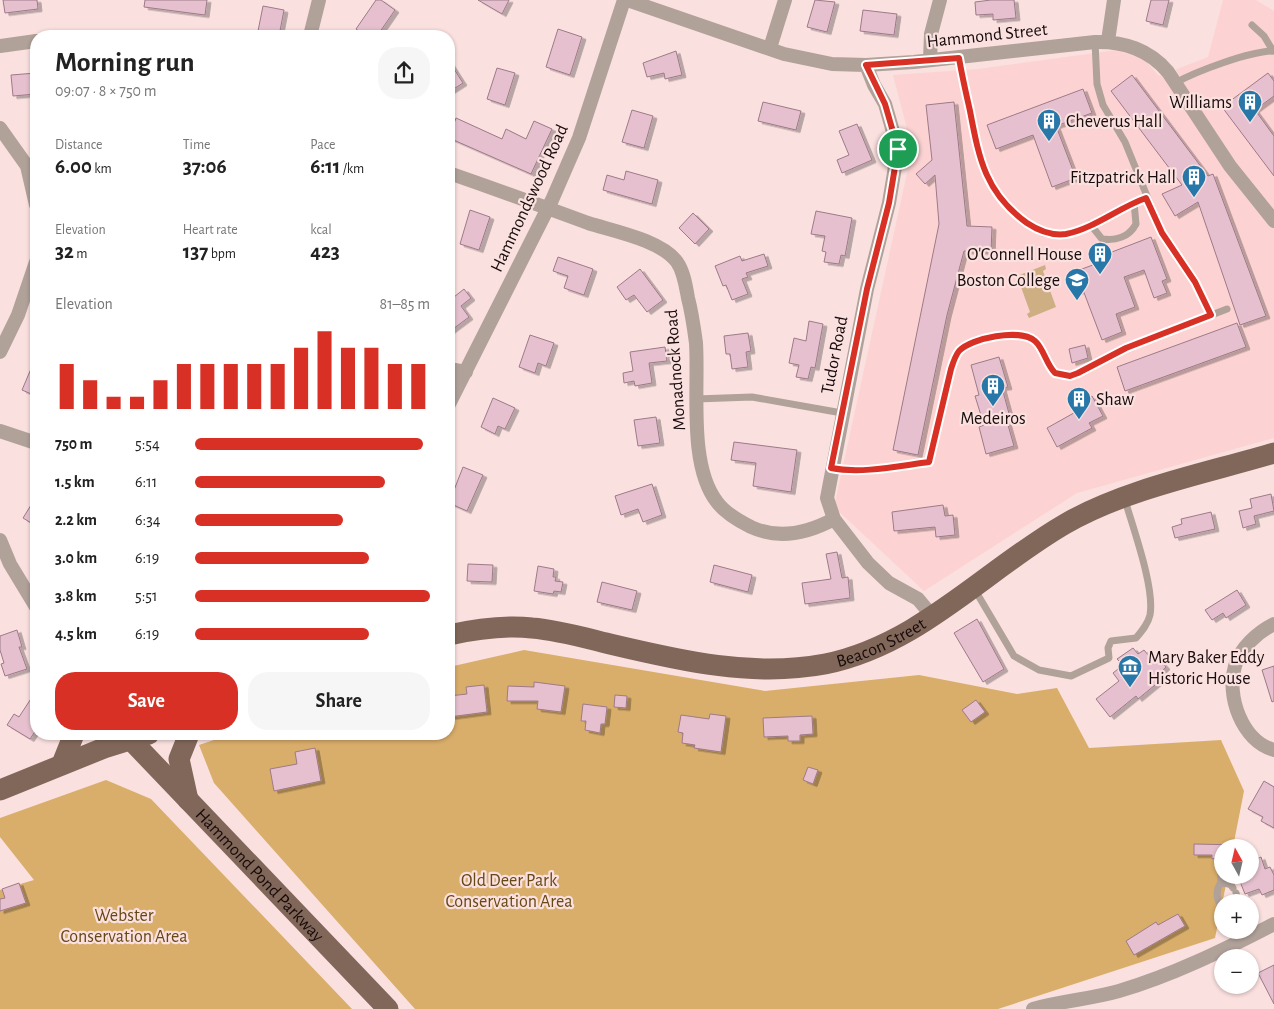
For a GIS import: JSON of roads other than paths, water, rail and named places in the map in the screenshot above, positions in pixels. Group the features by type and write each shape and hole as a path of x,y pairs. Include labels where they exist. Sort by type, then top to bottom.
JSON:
{"main road":[{"name":"Beacon Street","path":"455,634 496,628 532,628 670,658 713,665 771,670 825,664 860,654 892,641 933,617 1049,533 1083,514 1125,498 1274,453"},
{"path":"62,764 72,740"},
{"path":"0,790 125,740"},
{"name":"Hammond Pond Parkway","path":"138,740 189,802 388,1009"},
{"path":"187,740 179,759 189,802"}],"street":[{"path":"312,30 319,0"},
{"name":"Hammond Street","path":"625,0 784,54 832,64 866,65 959,58 1102,42 1149,54 1160,62 1230,166 1274,221"},
{"name":"Hammondswood Road","path":"455,393 549,208 579,138 625,0"},
{"path":"770,48 785,0"},
{"path":"930,60 931,34 940,0"},
{"path":"1102,42 1114,0"},
{"path":"0,46 30,42"},
{"name":"Tudor Road","path":"866,65 885,104 898,149 889,203 867,289 831,468 827,498 834,519 879,575 902,592 918,598 933,617"},
{"path":"0,128 4,140 27,166 30,179"},
{"name":"Monadnock Road","path":"455,175 636,237 667,253 677,262 684,280 696,343 696,429 706,478 717,502 740,522 762,532 775,534 805,531 834,519"},
{"path":"0,352 18,314 30,279"},
{"path":"455,370 466,372"},
{"path":"0,431 30,441"},
{"path":"0,540 10,564 30,597"},
{"path":"1274,624 1256,636 1240,655 1234,667 1234,681 1237,708 1247,732 1256,741 1274,750"},
{"path":"1259,929 1274,924"},
{"path":"1033,1009 1091,998 1137,986 1181,969 1235,939"}],"lane":[{"path":"1175,83 1193,74 1254,54 1274,51 1264,36 1252,25"},
{"path":"1102,42 1096,57 1099,94 1125,142 1146,198 1162,233 1195,282 1211,315"},
{"path":"959,58 978,155 990,183 1000,198 1023,220 1043,232 1066,234 1146,198"},
{"path":"1090,224 1102,239 1112,240 1126,236 1136,224 1134,202"},
{"path":"831,468 842,470 881,468 929,462 951,369 956,355 965,347 1004,334 1020,334 1036,342 1055,373 1070,376 1126,348 1227,309"},
{"path":"696,399 752,397 842,413"},
{"path":"974,587 1014,656 1038,670 1072,676 1109,658 1108,648 1111,640 1136,638 1147,624 1150,614 1148,585 1125,498"},
{"path":"1228,884 1231,885 1236,894"}],"place":[{"name":"Williams","path":"1250,123"},
{"name":"Cheverus Hall","path":"1049,142"},
{"name":"Fitzpatrick Hall","path":"1194,198"},
{"name":"O'Connell House","path":"1100,275"},
{"name":"Boston College","path":"1077,301"},
{"name":"Medeiros","path":"993,407"},
{"name":"Shaw","path":"1079,420"},
{"name":"Mary Baker Eddy Historic House","path":"1130,688"}],"park label":[{"name":"Old Deer Park Conservation Area","path":"509,890"},
{"name":"Webster Conservation Area","path":"124,925"}]}
